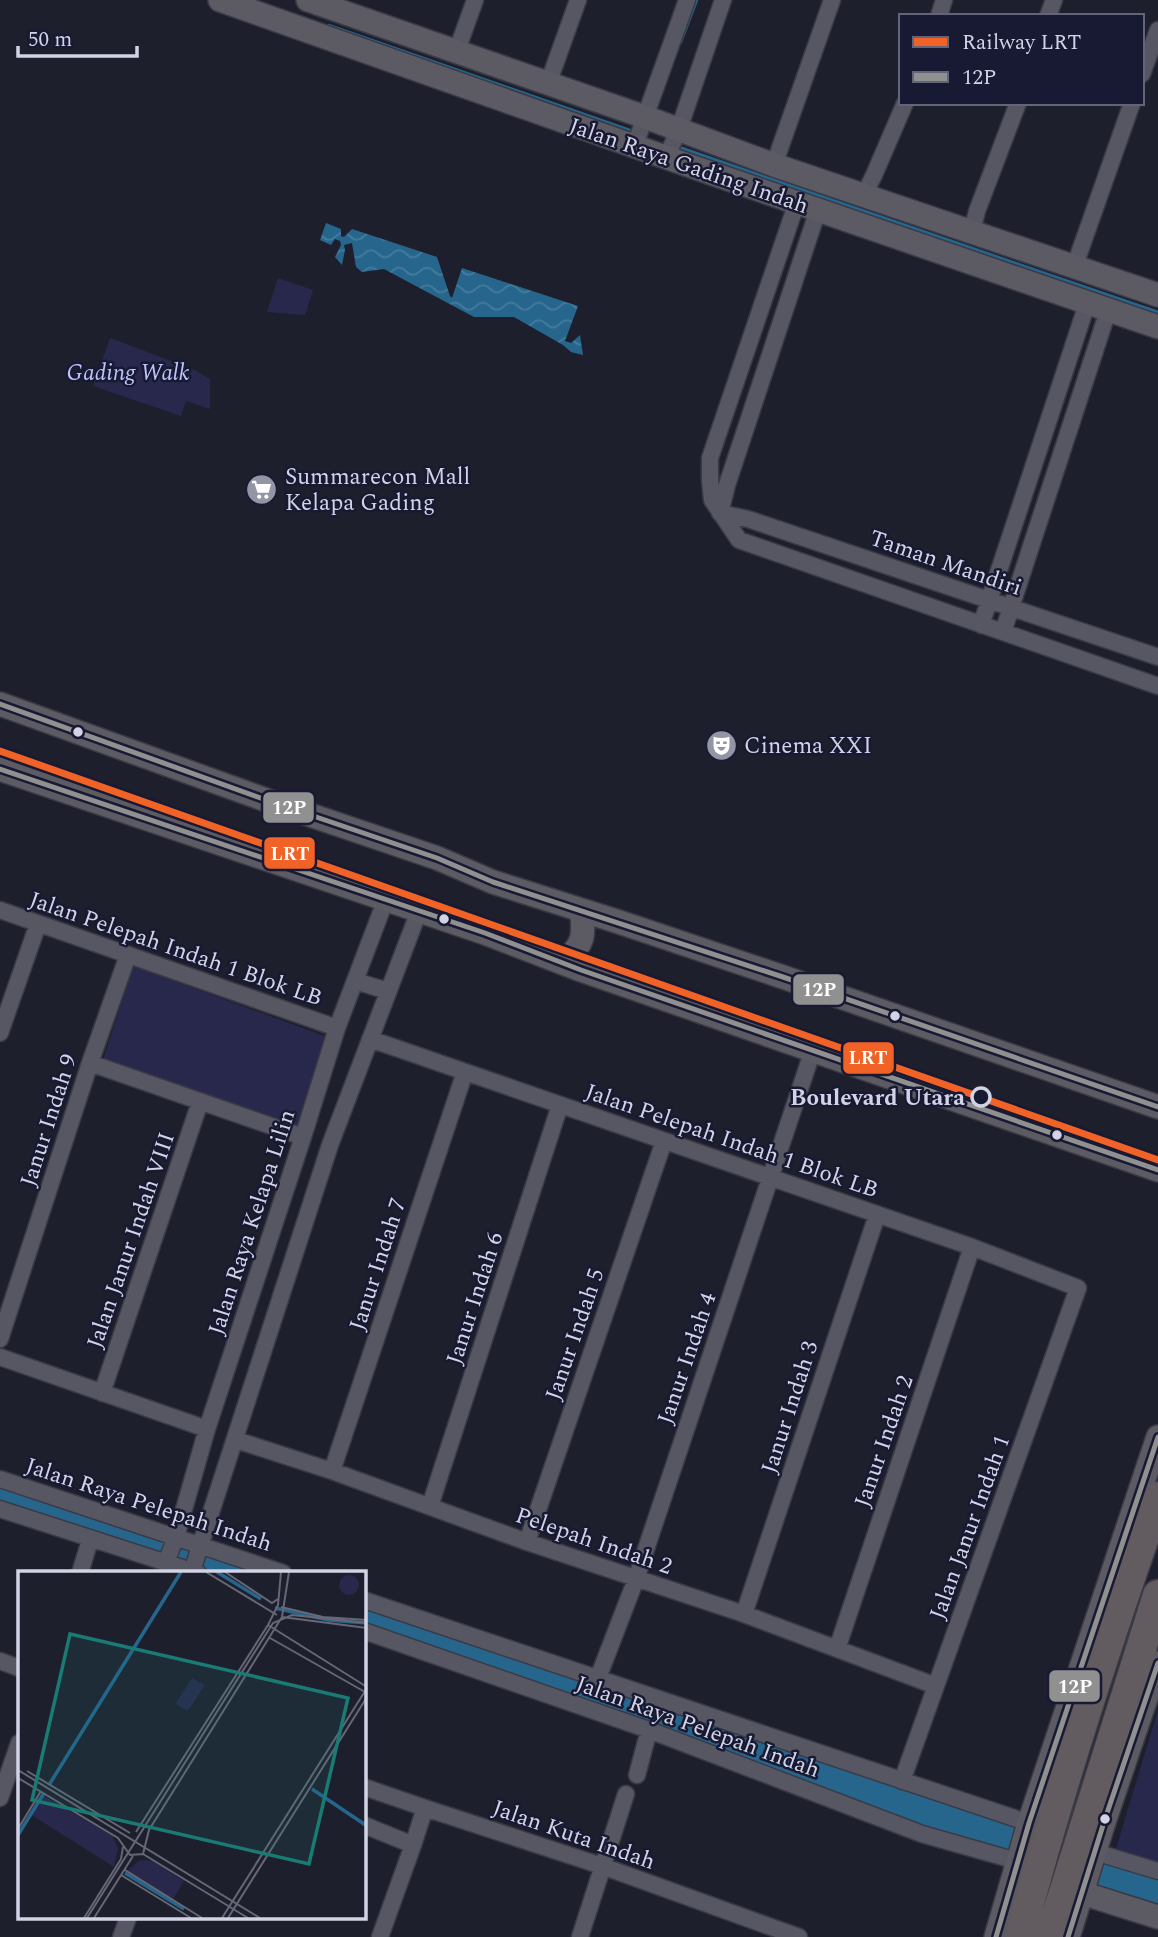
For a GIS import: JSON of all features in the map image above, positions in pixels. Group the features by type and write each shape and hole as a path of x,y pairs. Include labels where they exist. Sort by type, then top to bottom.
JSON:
{"highway":[{"path":"1020,1937 1069,1766 1158,1497"},
{"path":"1050,1937 1158,1595"}],"main road":[{"name":"Jalan Raya Gading Indah","path":"220,0 635,145 672,143 774,165 1158,295"},
{"name":"Jalan Raya Gading Indah","path":"308,0 350,7 456,52 645,117 672,143 807,206 1158,327"},
{"path":"0,704 266,800 437,858 493,882 783,977 1158,1107"},
{"path":"0,769 575,964 1158,1170"},
{"path":"575,964 583,930 593,916"},
{"path":"996,1937 1019,1856 1024,1823 1158,1437"},
{"path":"1068,1937 1158,1663"},
{"path":"1089,1869 1158,1917"}],"street":[{"path":"456,52 475,0"},
{"path":"548,84 578,0"},
{"path":"635,145 687,0"},
{"path":"672,143 723,0"},
{"path":"774,165 832,0"},
{"path":"1144,68 1158,30"},
{"path":"864,195 904,105"},
{"path":"972,231 1017,105"},
{"path":"1075,265 1131,105"},
{"path":"716,507 710,480 710,458 740,369 807,206"},
{"path":"716,507 727,485 763,376 807,206"},
{"path":"981,625 1026,491 1098,307"},
{"path":"1003,632 1047,498 1098,307"},
{"path":"740,369 763,376"},
{"path":"733,391 755,398"},
{"path":"1026,491 1047,498"},
{"name":"Taman Mandiri","path":"716,507 739,540 1158,686"},
{"name":"Taman Mandiri","path":"716,507 1158,657"},
{"name":"Jalan Raya Kelapa Lilin","path":"171,1550 207,1429 337,1028 386,899"},
{"name":"Jalan Pelepah Indah 1 Blok LB","path":"0,910 337,1028"},
{"path":"196,1561 330,1145 419,911"},
{"path":"0,1033 38,924"},
{"name":"Janur Indah 9","path":"0,1339 128,955"},
{"path":"355,981 388,991"},
{"name":"Jalan Pelepah Indah 1 Blok LB","path":"370,1039 972,1247 1079,1288"},
{"name":"Janur Indah 4","path":"598,1678 636,1579 813,1050"},
{"path":"90,1063 303,1137"},
{"name":"Janur Indah 7","path":"332,1471 465,1072"},
{"name":"Jalan Janur Indah VIII","path":"103,1393 200,1102"},
{"name":"Janur Indah 6","path":"430,1506 561,1105"},
{"name":"Janur Indah 5","path":"527,1542 664,1141"},
{"name":"Janur Indah 3","path":"744,1614 877,1214"},
{"name":"Janur Indah 2","path":"837,1649 972,1247"},
{"name":"Jalan Janur Indah 1","path":"902,1781 1079,1288"},
{"path":"0,1357 207,1429"},
{"name":"Pelepah Indah 2","path":"236,1440 332,1471 527,1542 744,1614 936,1686"},
{"name":"Jalan Raya Pelepah Indah","path":"0,1479 196,1561"},
{"name":"Jalan Raya Pelepah Indah","path":"0,1509 90,1539 171,1550 196,1561 268,1571"},
{"path":"81,1571 90,1539"},
{"name":"Jalan Raya Pelepah Indah","path":"366,1601 1024,1823"},
{"name":"Jalan Raya Pelepah Indah","path":"366,1632 649,1730 922,1834 1019,1856"},
{"path":"0,1661 18,1668"},
{"path":"637,1775 649,1730"},
{"path":"0,1798 18,1746"},
{"name":"Jalan Kuta Indah","path":"366,1788 602,1866 768,1932 799,1937"},
{"path":"580,1937 626,1794"},
{"path":"380,1937 425,1808"},
{"path":"366,1826 413,1846"},
{"path":"1089,1869 1158,1871"},
{"path":"121,1937 127,1920"}],"green space":[{"path":"278,278 313,290 305,315 267,312"},
{"name":"Gading Walk","path":"110,338 195,370 210,379 210,409 186,401 181,416 93,386"},
{"path":"133,966 330,1038 300,1135 102,1063"},
{"path":"1158,1710 1158,1894 1108,1875"}],"water":[{"path":"326,223 341,229 341,236 344,237 352,229 437,257 452,298 462,268 578,306 565,341 571,343 580,335 583,355 571,352 514,317 474,317 384,269 362,272 356,267 352,243 344,245 342,265 335,257 341,245 340,241 335,239 331,245 320,240"}],"waterway":[{"path":"680,42 696,0"},
{"path":"329,26 633,132"},
{"path":"676,147 1158,313"},
{"path":"0,1492 233,1571"},
{"path":"366,1618 1158,1892"}],"rail line":[{"name":"LRT","path":"0,751 1158,1160"}],"transit line":[{"name":"12P","path":"0,704 266,800 437,858 493,882 783,977 1158,1107"},
{"name":"12P","path":"0,769 485,933 581,970 1158,1170"},
{"name":"12P","path":"996,1937 1029,1823 1158,1437"},
{"name":"12P","path":"1068,1937 1158,1663"}],"place":[{"name":"Summarecon Mall Kelapa Gading","path":"262,489"},
{"name":"Cinema XXI","path":"721,745"},
{"name":"Boulevard Utara","path":"981,1097"}]}
